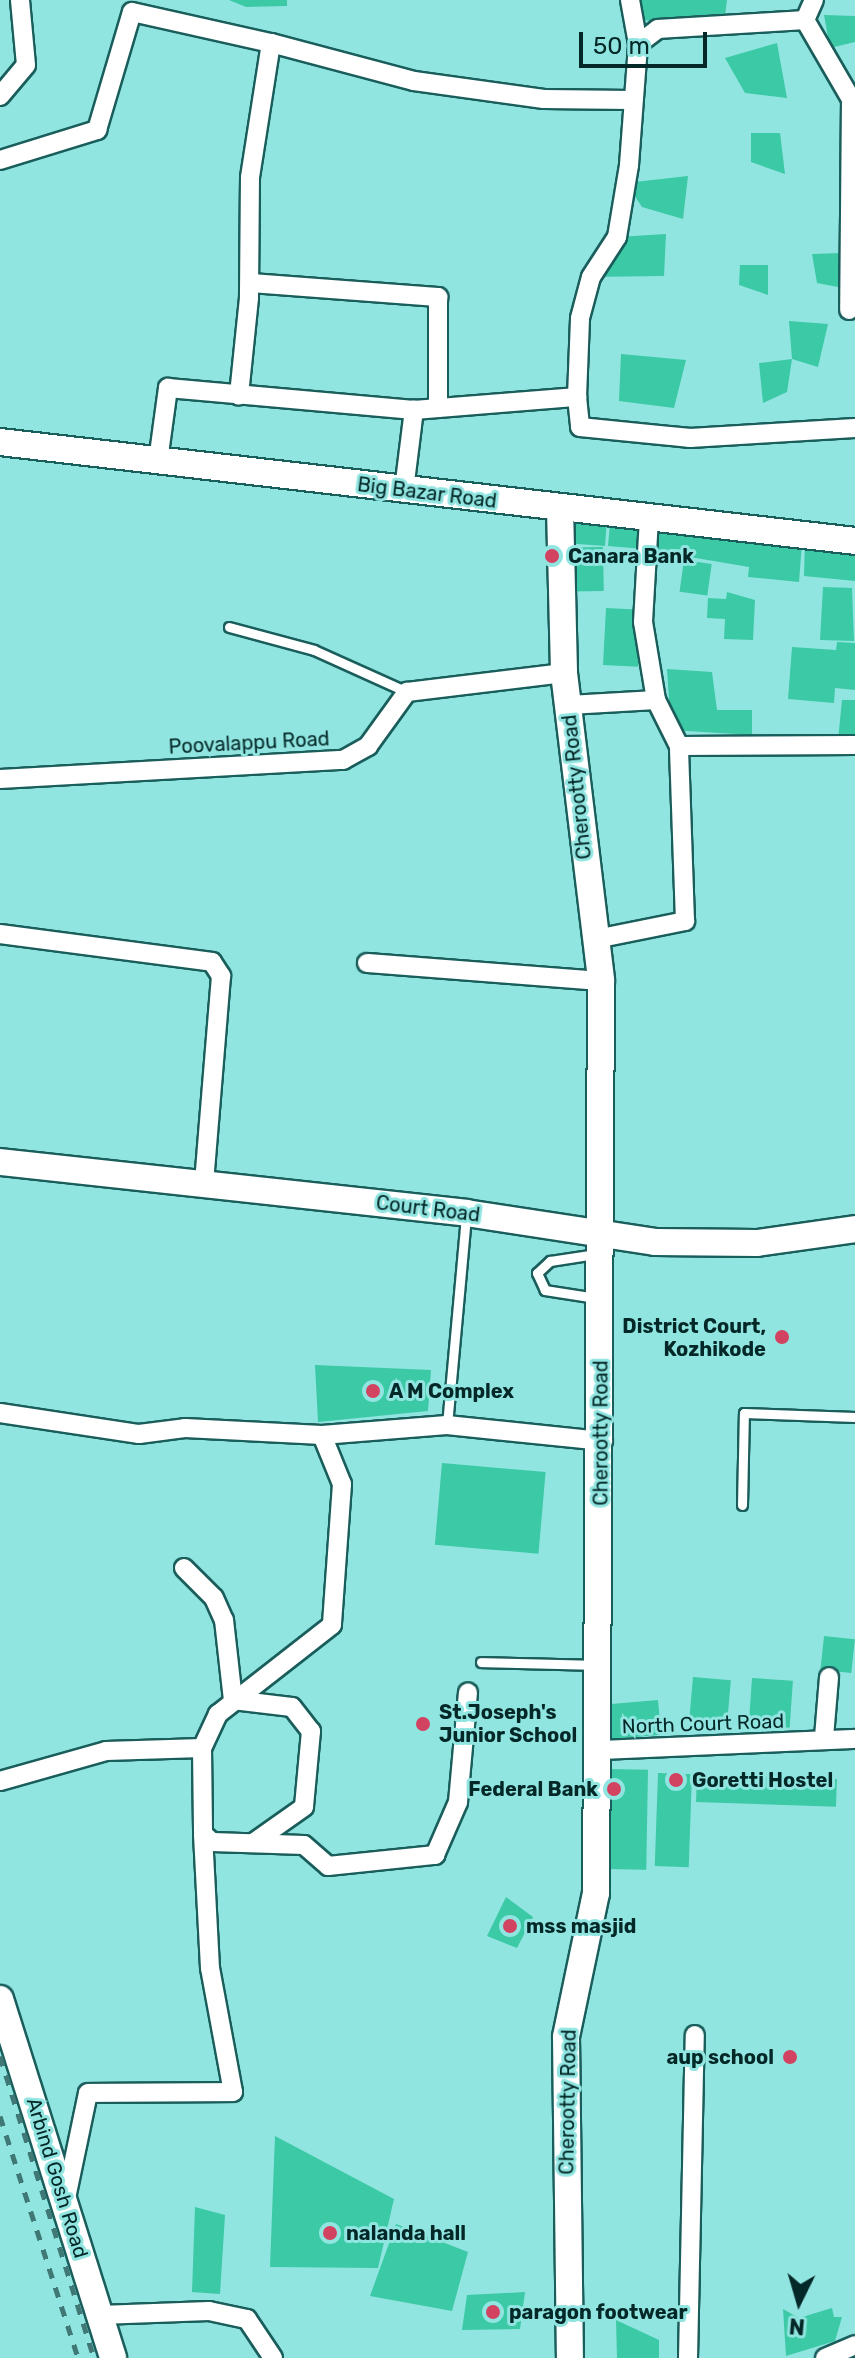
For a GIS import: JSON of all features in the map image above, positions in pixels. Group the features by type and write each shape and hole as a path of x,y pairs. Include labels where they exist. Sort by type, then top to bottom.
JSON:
{"street":[{"path":"0,96 26,65 20,0"},
{"path":"630,0 638,44 617,237 591,277 580,318 577,397 580,427 690,438 855,428"},
{"path":"805,20 814,0"},
{"path":"0,160 97,130 132,12 171,9 271,43 414,81 544,99 631,100"},
{"path":"638,44 658,29 805,20"},
{"path":"805,20 853,107 849,310"},
{"path":"239,395 250,283 250,177 271,43"},
{"path":"250,283 438,297 438,408"},
{"path":"158,461 168,388 414,410 577,397"},
{"path":"404,490 414,410"},
{"name":"Big Bazar Road","path":"0,442 855,541"},
{"name":"Cherootty Road","path":"560,508 564,673 601,981 598,1244 603,1441 596,1893 566,2037 570,2358"},
{"path":"596,939 685,921 679,746 656,700 643,622 649,518"},
{"path":"407,692 564,673"},
{"name":"Poovalappu Road","path":"0,779 343,760 368,746 407,692"},
{"path":"569,705 656,700"},
{"path":"679,746 855,745"},
{"path":"0,934 212,962 221,976 204,1184"},
{"path":"367,963 601,981"},
{"name":"Court Road","path":"0,1162 466,1213 598,1244 757,1243 855,1229"},
{"path":"0,1413 139,1434 185,1428 322,1435 447,1425 603,1441"},
{"path":"65,2204 88,2093 233,2092 210,1968 202,1748 233,1700 332,1625 342,1484 322,1435"},
{"path":"184,1568 214,1598 224,1620 233,1700"},
{"path":"824,1737 829,1677"},
{"path":"203,1834 212,1842 304,1845 328,1866 435,1855 458,1802 468,1692"},
{"path":"233,1700 292,1707 311,1731 304,1807 253,1843"},
{"name":"North Court Road","path":"599,1750 777,1747 824,1737 855,1739"},
{"path":"0,1781 106,1751 202,1748"},
{"name":"Arbind Gosh Road","path":"0,1999 113,2358"},
{"path":"688,2358 695,2035"},
{"path":"100,2315 209,2311 247,2319 273,2358"},
{"path":"825,2358 855,2345"}],"lane":[{"path":"229,627 314,650 407,692"},
{"path":"447,1425 466,1213"},
{"path":"598,1244 550,1261 537,1273 545,1290 599,1299"},
{"path":"742,1505 744,1413 855,1417"},
{"path":"481,1662 598,1664"}],"building":[{"path":"229,0 287,0 287,6 246,7"},
{"path":"640,0 727,0 724,24 634,20"},
{"path":"824,15 855,16 855,42 830,48"},
{"path":"777,43 787,98 745,93 725,58"},
{"path":"751,133 780,133 785,174 751,162"},
{"path":"688,176 683,219 642,207 626,183"},
{"path":"666,234 664,276 591,277 617,237"},
{"path":"841,253 838,287 817,283 812,254"},
{"path":"740,265 768,265 768,295 739,285"},
{"path":"789,321 828,324 818,367 792,359"},
{"path":"621,354 686,360 674,408 619,401"},
{"path":"792,359 787,392 763,403 759,363"},
{"path":"571,517 607,520 605,546 563,543"},
{"path":"610,523 646,526 644,549 608,546"},
{"path":"653,528 802,543 799,582 748,577 749,567 660,552 652,548"},
{"path":"805,540 855,546 855,581 804,576"},
{"path":"603,547 604,591 571,592 570,548"},
{"path":"684,560 712,564 707,596 680,592"},
{"path":"823,587 852,588 854,641 820,640"},
{"path":"727,592 755,600 753,640 724,639 725,619 707,618 708,598 726,599"},
{"path":"606,608 641,610 638,667 603,665"},
{"path":"837,642 855,643 855,690 835,688 834,703 788,699 792,647 836,650"},
{"path":"667,669 712,672 717,710 752,710 752,735 671,730"},
{"path":"842,700 855,700 855,740 838,740"},
{"name":"A M Complex","path":"315,1365 431,1370 428,1411 318,1422"},
{"path":"442,1463 546,1472 538,1554 435,1545"},
{"path":"824,1636 855,1639 851,1673 820,1670"},
{"path":"693,1677 731,1680 727,1725 689,1722"},
{"path":"752,1678 793,1681 790,1728 749,1725"},
{"path":"658,1700 661,1735 608,1739 605,1705"},
{"path":"608,1769 648,1770 646,1870 606,1869"},
{"path":"658,1773 692,1774 689,1867 655,1866"},
{"path":"697,1774 837,1779 836,1807 696,1802"},
{"name":"mss masjid","path":"506,1897 533,1917 517,1948 487,1936"},
{"name":"nalanda hall","path":"275,2136 394,2199 378,2268 270,2267"},
{"path":"195,2207 225,2215 220,2294 192,2292"},
{"path":"396,2224 468,2252 452,2311 370,2296"},
{"name":"paragon footwear","path":"525,2292 520,2329 462,2330 467,2295"},
{"path":"832,2308 834,2317 842,2317 835,2341 786,2356 783,2309 799,2318"},
{"path":"616,2320 659,2340 659,2358 617,2358"}],"railway":[{"path":"0,2056 94,2358"},
{"path":"0,2116 78,2358"}],"place":[{"name":"Canara Bank","path":"552,556"},
{"name":"District Court, Kozhikode","path":"782,1337"},
{"name":"A M Complex","path":"373,1391"},
{"name":"St.Joseph's Junior School","path":"423,1724"},
{"name":"Goretti Hostel","path":"676,1780"},
{"name":"Federal Bank","path":"614,1789"},
{"name":"mss masjid","path":"510,1926"},
{"name":"aup school","path":"790,2057"},
{"name":"nalanda hall","path":"330,2233"},
{"name":"paragon footwear","path":"493,2312"}]}
